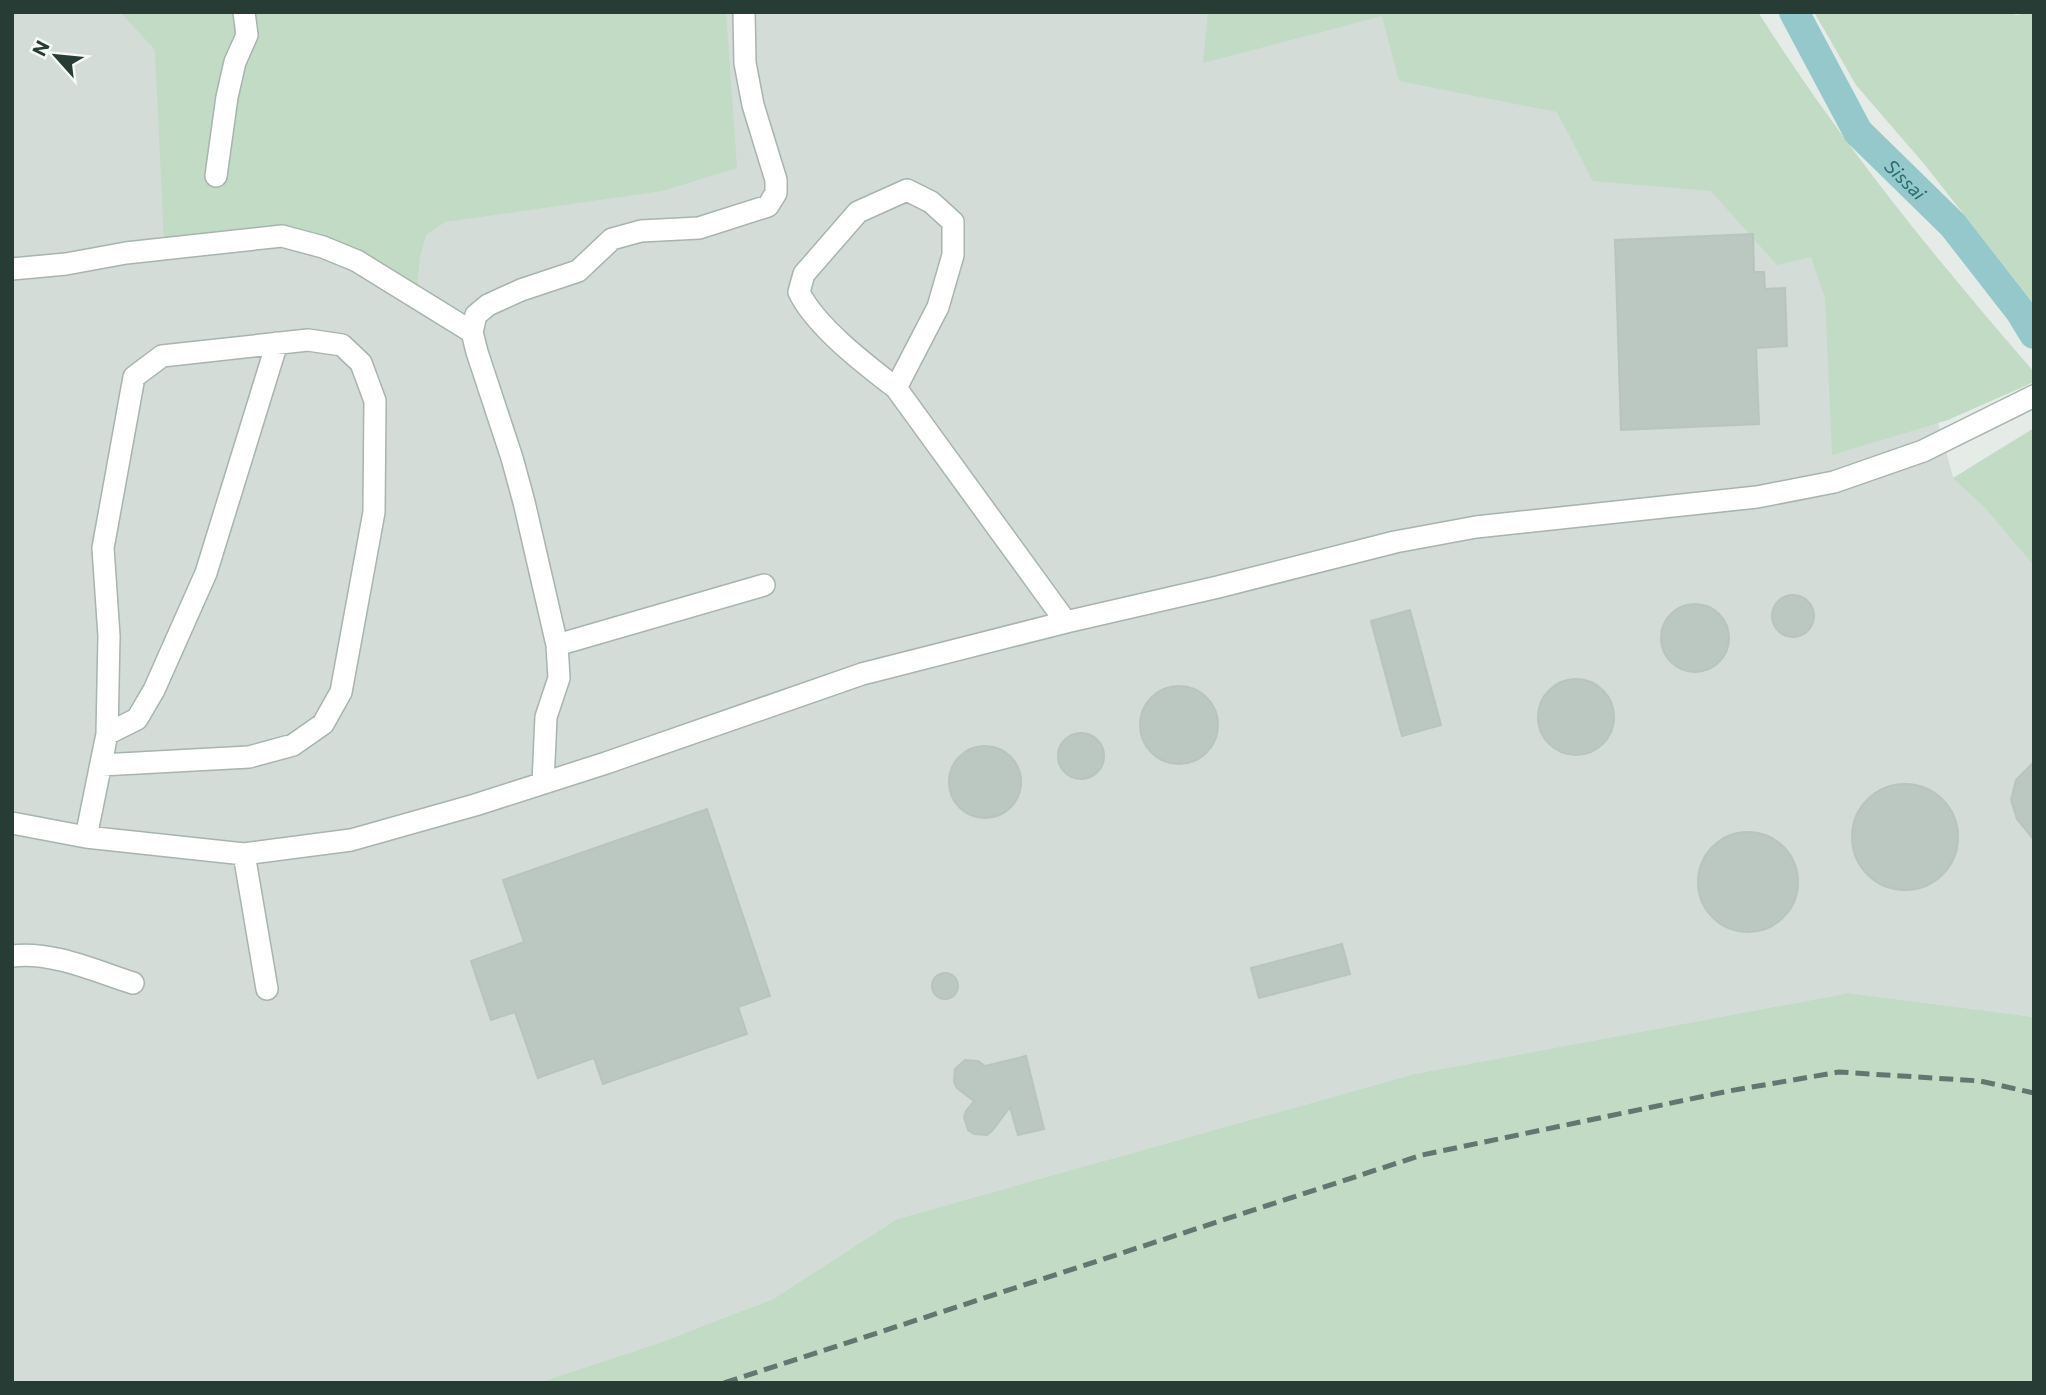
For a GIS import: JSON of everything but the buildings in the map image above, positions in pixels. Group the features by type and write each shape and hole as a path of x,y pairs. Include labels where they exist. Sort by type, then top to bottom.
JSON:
{"street":[{"path":"216,176 235,62 247,34 244,12"},
{"path":"543,783 546,717 559,678 557,645 513,458 487,387 472,332 476,315 488,305 521,290 578,271 612,240 641,231 699,228 768,206 776,193 776,180 753,105 745,62 744,12"},
{"path":"896,388 938,307 953,255 953,222 931,202 907,190 858,212 804,274 799,292 807,309 871,369 896,388 1066,622"},
{"path":"12,269 282,236 323,247 356,261 472,332"},
{"path":"86,837 100,765 107,734 109,636 103,548 134,377 162,356 308,340 342,345 361,363 375,401 374,512 341,692 323,724 293,745 249,757 100,765"},
{"path":"107,734 137,719 154,690 206,573 277,343"},
{"path":"12,822 86,837 244,854 351,840 543,783 862,674 1066,622 1422,537 1476,527 1757,497 1833,482 1923,451 2025,399"},
{"path":"557,645 764,585"},
{"path":"244,854 267,989"},
{"path":"12,956 27,954 62,961 133,983"}],"shaded area":[{"path":"12,12 1722,12 1893,258 1953,477 1984,507 2034,566 2034,1017 1849,993 1414,1074 897,1219 773,1299 656,1344 538,1383 12,1383"}],"green space":[{"path":"120,12 726,12 737,168 662,191 445,222 426,235 420,256 417,290 283,228 164,242 155,50"},
{"path":"1208,12 1758,12 1821,106 1889,197 1960,286 2034,372 2034,382 1948,420 1832,455 1825,298 1811,257 1777,265 1711,191 1593,181 1557,112 1399,81 1382,16 1203,63"},
{"path":"1814,12 2014,12 2015,15 2034,12 2034,304 1925,165 1856,85"},
{"path":"2034,428 2034,566 1984,507 1953,478"},
{"path":"1849,993 2034,1017 2034,1383 538,1383 656,1344 773,1299 897,1219 1414,1074"}],"waterway":[{"name":"Sissai","path":"1794,12 1858,132 1953,225 2020,311 2034,334"}],"railway":[{"path":"724,1383 1422,1155 1729,1091 1839,1072 1980,1081 2034,1093"}]}
